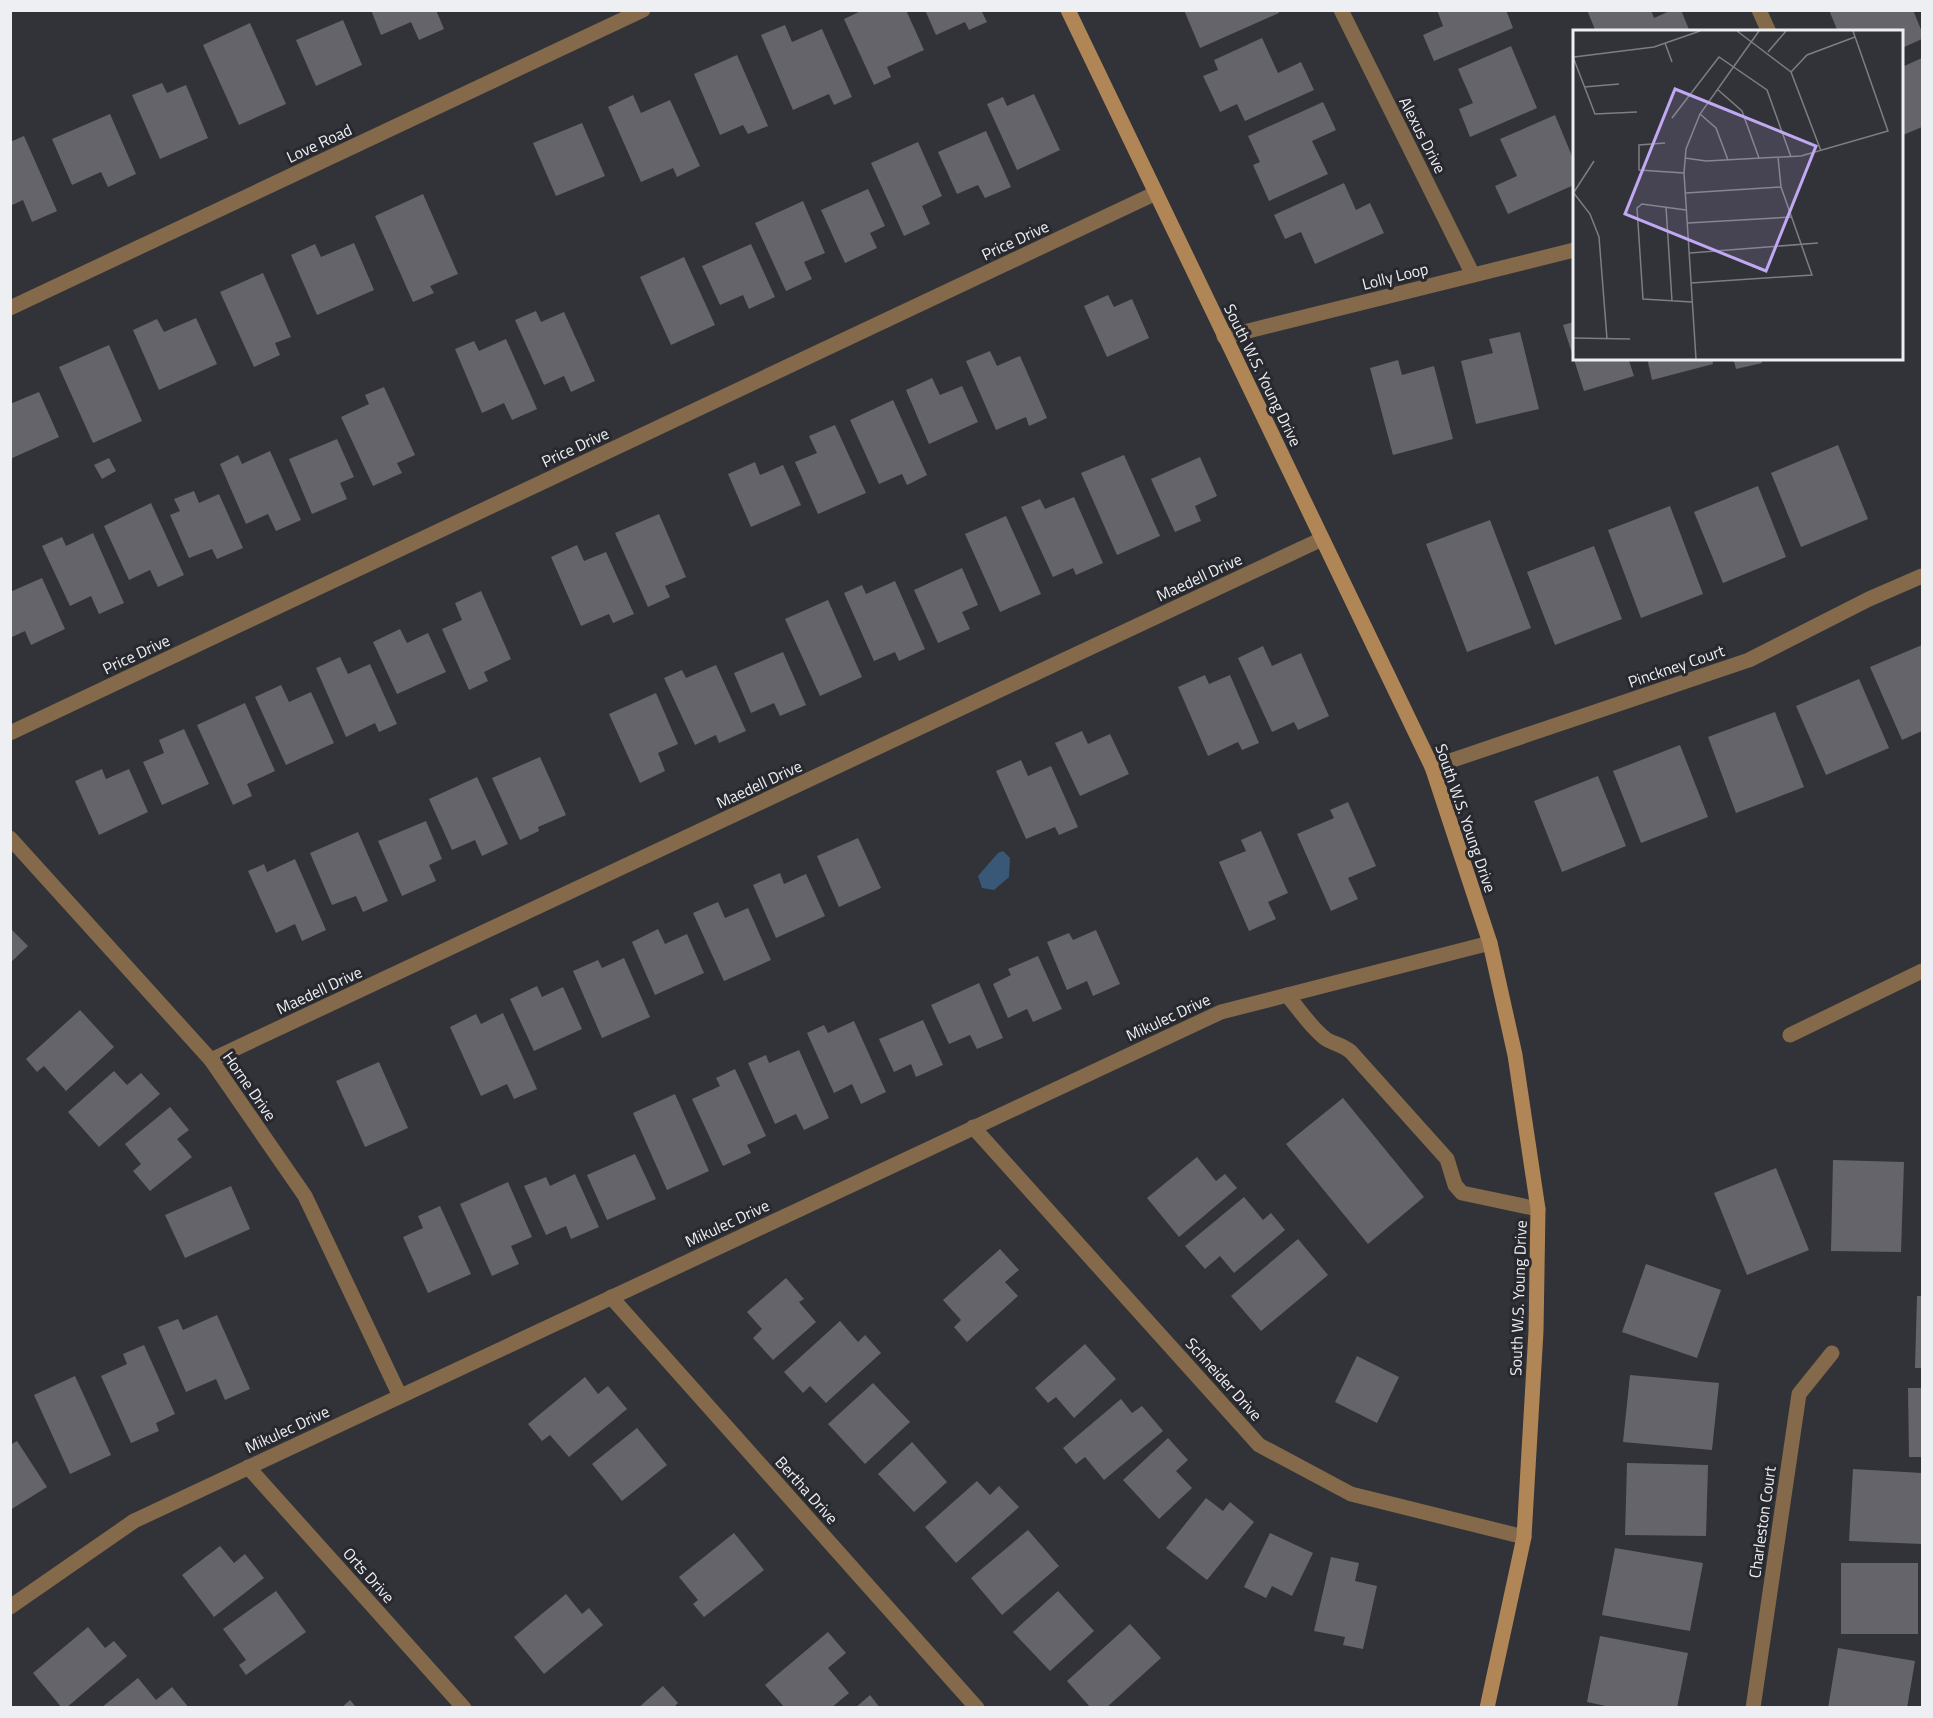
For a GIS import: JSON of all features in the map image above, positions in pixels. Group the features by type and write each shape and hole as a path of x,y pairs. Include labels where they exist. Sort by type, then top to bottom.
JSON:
{"main road":[{"name":"South W.S. Young Drive","path":"1068,10 1432,767 1490,943 1515,1055 1538,1209 1536,1330 1524,1537 1487,1707"}],"street":[{"name":"Love Road","path":"10,309 643,10"},
{"name":"Alexus Drive","path":"1341,10 1473,275"},
{"path":"1759,10 1768,30"},
{"name":"Price Drive","path":"10,733 1155,194"},
{"name":"Lolly Loop","path":"1224,337 1573,250"},
{"name":"Maedell Drive","path":"211,1060 1322,539"},
{"name":"Pinckney Court","path":"1432,767 1749,660 1869,599 1923,576"},
{"name":"Horne Drive","path":"10,838 211,1060 305,1196 400,1396"},
{"name":"Mikulec Drive","path":"10,1607 134,1521 1221,1012 1490,943"},
{"path":"1790,1035 1923,971"},
{"path":"1287,995 1321,1035 1328,1041 1342,1044 1351,1052 1447,1159 1455,1185 1462,1193 1538,1209"},
{"name":"Schneider Drive","path":"974,1127 1259,1445 1351,1494 1524,1537"},
{"name":"Bertha Drive","path":"611,1297 977,1707"},
{"name":"Charleston Court","path":"1753,1707 1799,1394 1832,1353"},
{"name":"Orts Drive","path":"248,1467 464,1707"}],"water":[{"path":"1003,851 1010,858 1009,877 994,890 982,888 978,876 998,853"}],"building":[{"path":"371,10 436,10 444,29 419,40 411,22 381,35"},
{"path":"863,10 906,10 924,50 887,67 891,77 874,85 844,19"},
{"path":"925,10 981,10 987,22 969,30 965,22 936,35"},
{"path":"1184,10 1278,10 1279,13 1200,48"},
{"path":"1437,10 1506,10 1513,28 1434,61 1423,35 1443,26"},
{"path":"1587,10 1651,10 1654,18 1672,10 1681,10 1689,30 1595,30"},
{"path":"1829,10 1913,10 1922,32 1922,39 1903,48 1903,30 1837,30"},
{"path":"343,20 362,65 316,86 296,40"},
{"path":"250,23 286,104 239,125 203,45"},
{"path":"785,25 792,42 822,29 852,97 834,105 829,94 793,110 761,35"},
{"path":"1262,38 1278,73 1301,62 1314,90 1245,121 1237,104 1220,112 1203,76 1218,70 1214,60"},
{"path":"1511,46 1537,108 1470,137 1459,109 1473,103 1458,69"},
{"path":"737,55 768,126 748,134 743,125 720,135 694,74"},
{"path":"1922,58 1922,127 1903,135 1903,67"},
{"path":"162,83 167,93 186,85 208,138 160,159 132,95"},
{"path":"1034,94 1060,150 1017,170 987,104 1003,97 1007,106"},
{"path":"633,95 641,113 670,100 700,166 677,177 673,168 641,182 608,107"},
{"path":"1323,102 1336,130 1312,141 1328,174 1269,201 1253,165 1260,162 1248,136"},
{"path":"110,114 136,174 108,187 101,172 72,185 52,139"},
{"path":"1555,115 1573,159 1573,185 1508,214 1495,186 1517,176 1500,139"},
{"path":"582,123 605,176 556,196 533,143"},
{"path":"986,131 1011,187 985,198 978,185 957,194 938,152"},
{"path":"24,136 57,211 32,222 23,200 10,206 10,142"},
{"path":"918,142 942,196 922,206 930,224 904,236 871,163"},
{"path":"1344,183 1356,210 1370,203 1384,233 1315,264 1301,232 1285,239 1274,215"},
{"path":"868,189 885,226 870,233 877,248 845,263 821,210"},
{"path":"423,194 458,274 430,286 434,293 413,302 375,216"},
{"path":"803,201 825,253 804,262 812,279 786,291 755,223"},
{"path":"354,243 374,290 317,315 291,255 315,244 321,257"},
{"path":"751,244 775,297 749,309 743,295 720,305 702,266"},
{"path":"684,257 715,325 671,345 640,277"},
{"path":"263,273 291,337 275,343 280,355 254,367 220,292"},
{"path":"1108,295 1114,307 1132,299 1149,338 1107,357 1084,306"},
{"path":"536,311 541,322 564,312 595,381 571,392 564,376 544,385 515,320"},
{"path":"196,318 217,364 159,390 133,330 157,319 164,332"},
{"path":"1573,322 1573,356 1563,325"},
{"path":"1520,332 1539,409 1476,424 1461,361 1493,353 1489,339"},
{"path":"506,339 537,409 512,420 504,403 482,413 455,349 474,341 479,351"},
{"path":"109,345 142,421 93,443 59,367"},
{"path":"990,351 997,366 1020,356 1047,418 1029,426 1026,417 996,430 966,361"},
{"path":"1398,360 1402,375 1434,366 1453,439 1393,455 1370,368"},
{"path":"1574,360 1629,360 1634,376 1584,391"},
{"path":"1647,360 1712,360 1713,364 1652,380"},
{"path":"1734,360 1761,360 1762,363 1736,369"},
{"path":"932,378 940,395 962,386 978,422 929,444 906,390"},
{"path":"384,387 415,455 397,463 402,473 373,486 341,417 369,404 365,395"},
{"path":"39,392 59,437 10,459 10,404"},
{"path":"893,400 927,475 907,485 902,474 879,484 850,420"},
{"path":"835,425 866,493 818,514 795,462 817,453 809,436"},
{"path":"337,439 354,477 340,483 347,499 312,514 289,459"},
{"path":"1838,445 1868,519 1801,547 1771,473"},
{"path":"270,451 301,520 276,531 268,514 246,524 220,464 238,455 242,464"},
{"path":"1124,455 1160,536 1117,555 1081,473"},
{"path":"1200,457 1217,496 1195,506 1201,521 1175,532 1151,479"},
{"path":"109,458 116,471 102,479 94,465"},
{"path":"755,462 760,475 783,465 801,505 751,527 728,474"},
{"path":"1758,486 1786,557 1723,583 1694,512"},
{"path":"194,491 199,503 219,494 243,548 217,559 212,549 189,558 170,515 180,511 174,499"},
{"path":"1074,497 1103,563 1076,575 1073,568 1053,577 1021,507 1040,499 1045,509"},
{"path":"151,503 184,575 158,587 150,570 129,580 104,526"},
{"path":"1670,506 1703,594 1641,618 1608,530"},
{"path":"659,514 686,577 665,586 670,597 648,607 615,533"},
{"path":"1006,516 1041,594 1000,612 965,534"},
{"path":"1490,520 1531,628 1467,652 1426,544"},
{"path":"93,533 124,603 99,614 91,596 70,606 42,546 62,537 66,546"},
{"path":"577,545 584,561 606,552 634,614 613,623 609,614 581,626 551,557"},
{"path":"1594,546 1622,619 1555,645 1527,572"},
{"path":"962,568 978,605 962,612 970,629 938,643 914,590"},
{"path":"42,578 65,629 31,645 25,631 10,638 10,592"},
{"path":"895,581 925,649 899,661 895,652 874,661 844,593 862,585 866,594"},
{"path":"481,591 511,659 484,672 488,681 469,690 442,629 462,620 455,603"},
{"path":"828,600 862,677 820,696 785,619"},
{"path":"400,629 407,643 428,633 446,672 397,694 373,642"},
{"path":"1922,645 1922,731 1902,740 1870,667"},
{"path":"1263,646 1272,666 1301,653 1329,716 1298,730 1294,722 1272,732 1238,658"},
{"path":"783,652 806,705 780,716 774,703 751,713 734,673"},
{"path":"340,657 348,674 370,664 397,724 379,732 375,723 346,737 316,668"},
{"path":"716,665 746,731 719,743 716,735 695,745 664,678 682,670 686,678"},
{"path":"1205,675 1209,684 1230,675 1259,743 1242,750 1238,742 1208,756 1178,687"},
{"path":"1859,679 1889,748 1826,775 1796,706"},
{"path":"281,685 289,702 311,692 334,743 286,765 255,697"},
{"path":"656,693 678,744 658,753 665,771 640,783 609,714"},
{"path":"245,703 275,771 247,784 252,796 233,805 197,725"},
{"path":"1775,712 1804,787 1736,813 1708,737"},
{"path":"184,729 209,784 162,805 143,762 164,753 159,740"},
{"path":"1082,731 1088,744 1110,734 1129,774 1080,796 1055,743"},
{"path":"1680,745 1708,817 1641,843 1613,771"},
{"path":"540,757 566,815 538,827 539,831 520,840 492,778"},
{"path":"1021,760 1028,776 1051,766 1078,827 1059,835 1055,827 1026,839 996,771"},
{"path":"102,769 106,779 129,769 148,812 99,835 75,781"},
{"path":"1598,776 1626,846 1562,872 1534,801"},
{"path":"477,777 508,844 482,856 475,840 452,850 429,799"},
{"path":"1348,802 1376,866 1348,878 1358,899 1331,911 1297,834 1334,818 1330,810"},
{"path":"426,821 442,859 429,865 436,881 402,896 378,841"},
{"path":"1261,831 1288,893 1268,902 1276,919 1249,931 1219,862 1246,851 1241,840"},
{"path":"358,832 388,901 363,912 356,896 332,905 310,853"},
{"path":"858,838 881,888 839,907 817,856"},
{"path":"295,859 326,930 302,941 295,924 276,933 248,871 264,864 267,872"},
{"path":"780,873 784,884 806,874 825,916 776,938 753,885"},
{"path":"718,902 725,918 748,908 771,960 724,981 693,913"},
{"path":"10,928 28,946 10,963"},
{"path":"658,929 665,944 687,934 704,973 655,995 632,942"},
{"path":"1096,930 1120,984 1093,996 1087,981 1067,990 1047,942 1069,933 1073,940"},
{"path":"1038,956 1062,1009 1033,1022 1027,1009 1008,1018 993,984 1011,975 1008,969"},
{"path":"624,958 650,1017 602,1038 573,971 598,960 602,968"},
{"path":"979,983 1003,1038 977,1049 970,1035 949,1044 931,1005"},
{"path":"537,986 542,997 563,987 582,1029 534,1051 510,999"},
{"path":"80,1010 114,1047 66,1091 44,1066 37,1072 26,1059"},
{"path":"503,1013 537,1089 514,1099 507,1084 481,1096 450,1027 476,1014 481,1024"},
{"path":"923,1020 943,1065 916,1077 911,1064 894,1072 879,1039"},
{"path":"854,1021 886,1092 861,1104 852,1084 834,1093 807,1033 824,1025 828,1033"},
{"path":"799,1050 829,1118 804,1130 796,1114 775,1124 748,1063 766,1055 769,1063"},
{"path":"379,1062 408,1128 365,1147 336,1081"},
{"path":"735,1069 766,1136 747,1145 751,1153 723,1166 692,1099 720,1086 716,1078"},
{"path":"114,1071 127,1085 141,1073 160,1094 99,1147 68,1112"},
{"path":"675,1094 709,1171 667,1190 633,1113"},
{"path":"1343,1098 1424,1197 1368,1244 1286,1144"},
{"path":"170,1107 189,1130 177,1139 192,1157 150,1191 133,1171 141,1164 125,1144"},
{"path":"635,1154 656,1199 607,1220 587,1175"},
{"path":"1197,1157 1216,1181 1225,1174 1237,1188 1179,1237 1147,1198"},
{"path":"1833,1160 1904,1162 1901,1252 1831,1251"},
{"path":"1776,1168 1809,1250 1747,1275 1714,1193"},
{"path":"575,1174 599,1227 571,1239 566,1226 546,1235 524,1186 546,1177 550,1186"},
{"path":"508,1182 532,1237 511,1246 519,1264 492,1276 460,1204"},
{"path":"231,1186 250,1229 185,1258 165,1215"},
{"path":"1244,1197 1263,1220 1271,1213 1285,1230 1234,1273 1220,1256 1205,1269 1185,1246"},
{"path":"440,1206 471,1274 428,1293 403,1237 423,1228 418,1216"},
{"path":"1298,1239 1328,1275 1261,1331 1231,1296"},
{"path":"1000,1249 1019,1270 1005,1282 1018,1296 967,1342 954,1327 961,1320 943,1300"},
{"path":"1646,1264 1721,1290 1697,1358 1622,1332"},
{"path":"786,1278 804,1299 799,1302 816,1322 773,1360 753,1338 762,1329 747,1312"},
{"path":"1917,1296 1922,1296 1922,1368 1915,1368"},
{"path":"217,1315 250,1389 225,1400 216,1379 186,1392 158,1327 178,1319 183,1330"},
{"path":"840,1321 858,1342 865,1335 881,1353 826,1403 810,1386 803,1393 784,1372"},
{"path":"1085,1344 1116,1379 1074,1418 1056,1397 1048,1403 1035,1388"},
{"path":"144,1345 175,1414 156,1423 159,1431 131,1443 101,1376 127,1364 123,1354"},
{"path":"1357,1356 1399,1377 1377,1423 1335,1402"},
{"path":"1630,1375 1719,1383 1712,1450 1623,1442"},
{"path":"75,1376 111,1455 70,1474 34,1395"},
{"path":"585,1377 598,1394 608,1386 627,1409 569,1457 550,1435 542,1441 528,1424"},
{"path":"873,1383 910,1422 865,1464 828,1424"},
{"path":"1908,1388 1922,1388 1922,1457 1909,1457"},
{"path":"1121,1399 1132,1413 1142,1406 1163,1431 1104,1480 1085,1457 1076,1464 1063,1448"},
{"path":"637,1428 667,1465 622,1501 592,1464"},
{"path":"1168,1438 1188,1460 1176,1471 1192,1488 1159,1519 1123,1480"},
{"path":"17,1441 47,1487 10,1510 10,1445"},
{"path":"912,1442 947,1482 914,1512 878,1474"},
{"path":"1627,1463 1708,1465 1706,1536 1625,1535"},
{"path":"1853,1469 1922,1473 1922,1544 1849,1541"},
{"path":"977,1481 990,1495 999,1486 1019,1507 956,1563 925,1527"},
{"path":"1206,1498 1223,1511 1230,1502 1254,1522 1207,1580 1166,1548"},
{"path":"1028,1530 1059,1566 1002,1615 971,1578"},
{"path":"734,1533 764,1570 704,1617 693,1604 698,1600 679,1577"},
{"path":"1270,1533 1313,1553 1292,1596 1272,1586 1266,1598 1244,1587"},
{"path":"220,1546 234,1563 245,1554 264,1578 214,1617 182,1575"},
{"path":"1615,1548 1703,1563 1690,1631 1602,1615"},
{"path":"1331,1557 1359,1563 1355,1581 1377,1586 1363,1649 1343,1645 1345,1637 1314,1631"},
{"path":"1841,1563 1918,1563 1918,1634 1841,1634"},
{"path":"276,1591 306,1632 246,1675 239,1665 246,1660 223,1629"},
{"path":"1058,1591 1094,1631 1050,1671 1013,1632"},
{"path":"566,1594 582,1614 589,1608 603,1625 544,1674 514,1637"},
{"path":"1130,1624 1161,1658 1106,1708 1091,1708 1067,1681"},
{"path":"88,1627 105,1648 114,1641 127,1656 66,1708 62,1708 33,1673"},
{"path":"828,1632 846,1653 828,1668 849,1693 831,1708 785,1708 765,1685"},
{"path":"1600,1636 1688,1653 1677,1708 1615,1708 1587,1702"},
{"path":"1838,1648 1915,1661 1907,1708 1828,1708"},
{"path":"138,1678 156,1700 172,1687 189,1708 101,1708"},
{"path":"663,1686 678,1703 673,1708 638,1708"},
{"path":"870,1695 880,1708 855,1708"},
{"path":"350,1700 357,1708 341,1708"}]}
